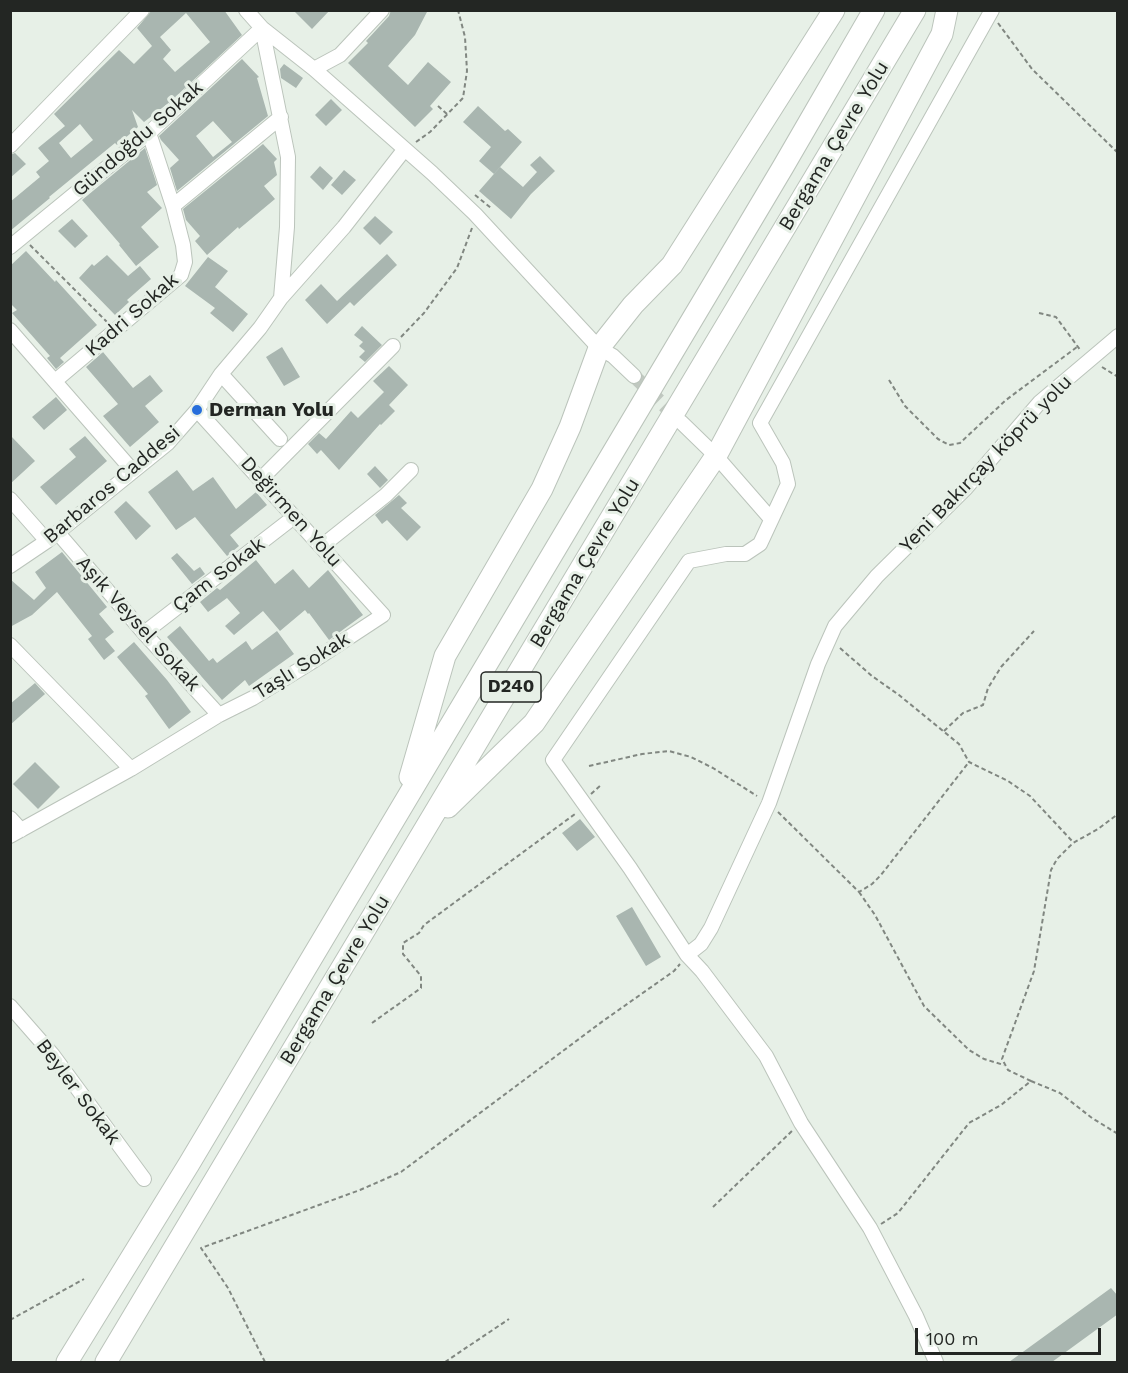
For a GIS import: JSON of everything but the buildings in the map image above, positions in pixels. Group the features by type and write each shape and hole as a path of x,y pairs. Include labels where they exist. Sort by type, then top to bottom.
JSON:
{"highway":[{"path":"401,807 445,656 542,489 570,427 599,348 633,305 672,265 834,10"},
{"name":"Bergama Çevre Yolu","path":"67,1362 189,1164 874,10"},
{"name":"Bergama Çevre Yolu","path":"106,1362 915,10"},
{"path":"426,828 534,723 716,456 942,34 947,10"}],"street":[{"path":"10,146 142,10"},
{"path":"246,10 262,28 314,69 404,150 432,172 475,214 599,348 613,356 634,376"},
{"path":"314,69 340,55 382,10"},
{"path":"936,1362 916,1316 870,1228 801,1123 766,1056 702,971 687,955 553,760 688,561 726,554 745,554 760,544 788,484 783,463 760,423 991,12"},
{"path":"262,28 288,157 287,227 281,298"},
{"name":"Gündoğdu Sokak","path":"10,247 149,133 262,28"},
{"path":"173,206 281,117"},
{"name":"Kadri Sokak","path":"55,381 181,274 185,262 173,206 149,133"},
{"name":"Barbaros Caddesi","path":"10,566 52,537 168,443 197,410 221,374 260,328 281,298 344,227 404,150"},
{"path":"10,330 133,471"},
{"name":"Yeni Bakırçay köprü yolu","path":"687,955 701,944 711,928 769,803 818,664 835,627 859,596 966,488 1040,402 1118,336"},
{"path":"261,479 393,346"},
{"path":"221,374 280,439"},
{"name":"Değirmen Yolu","path":"197,410 383,615"},
{"path":"681,422 716,456 771,519"},
{"path":"322,546 386,495 411,470"},
{"name":"Aşık Veysel Sokak","path":"10,499 52,537 219,715"},
{"name":"Çam Sokak","path":"144,633 294,517"},
{"name":"Taşlı Sokak","path":"16,833 131,769 219,715 253,698 383,615"},
{"path":"10,645 131,769"},
{"path":"10,818 16,833"},
{"name":"Beyler Sokak","path":"10,1006 52,1054 144,1179"}],"path":[{"path":"404,150 430,132 463,98 467,71 465,38 458,10"},
{"path":"991,12 1032,69 1118,153"},
{"path":"438,106 448,114"},
{"path":"393,346 423,313 457,268 475,214"},
{"path":"22,237 115,331"},
{"path":"1039,313 1056,317 1077,347 1089,359 1118,377"},
{"path":"889,380 905,406 938,439 949,445 960,443 1006,400 1077,347"},
{"path":"944,731 963,713 983,705 988,688 1001,667 1034,631"},
{"path":"829,639 959,744 969,762 1008,781 1030,796 1073,843"},
{"path":"589,766 642,754 669,752 691,757 706,764 744,790 769,803 859,892 875,915 924,1006 969,1050 984,1059 1004,1065"},
{"path":"859,892 881,875 969,762"},
{"path":"372,1023 421,988 421,976 403,954 403,943 419,933 424,925 586,806"},
{"path":"1118,814 1073,843 1051,870 1034,971 1002,1059 1008,1070 1060,1093 1092,1118 1118,1134"},
{"path":"265,1362 228,1288 201,1248 360,1190 401,1172 603,1021 674,971 687,955"},
{"path":"870,1228 898,1214 969,1122 1001,1105 1031,1082"},
{"path":"713,1207 801,1123"},
{"path":"10,1320 84,1279"},
{"path":"445,1362 508,1319"}],"tunnel":[{"path":"634,376 678,419"}],"place":[{"name":"Derman Yolu","path":"197,410"}]}
